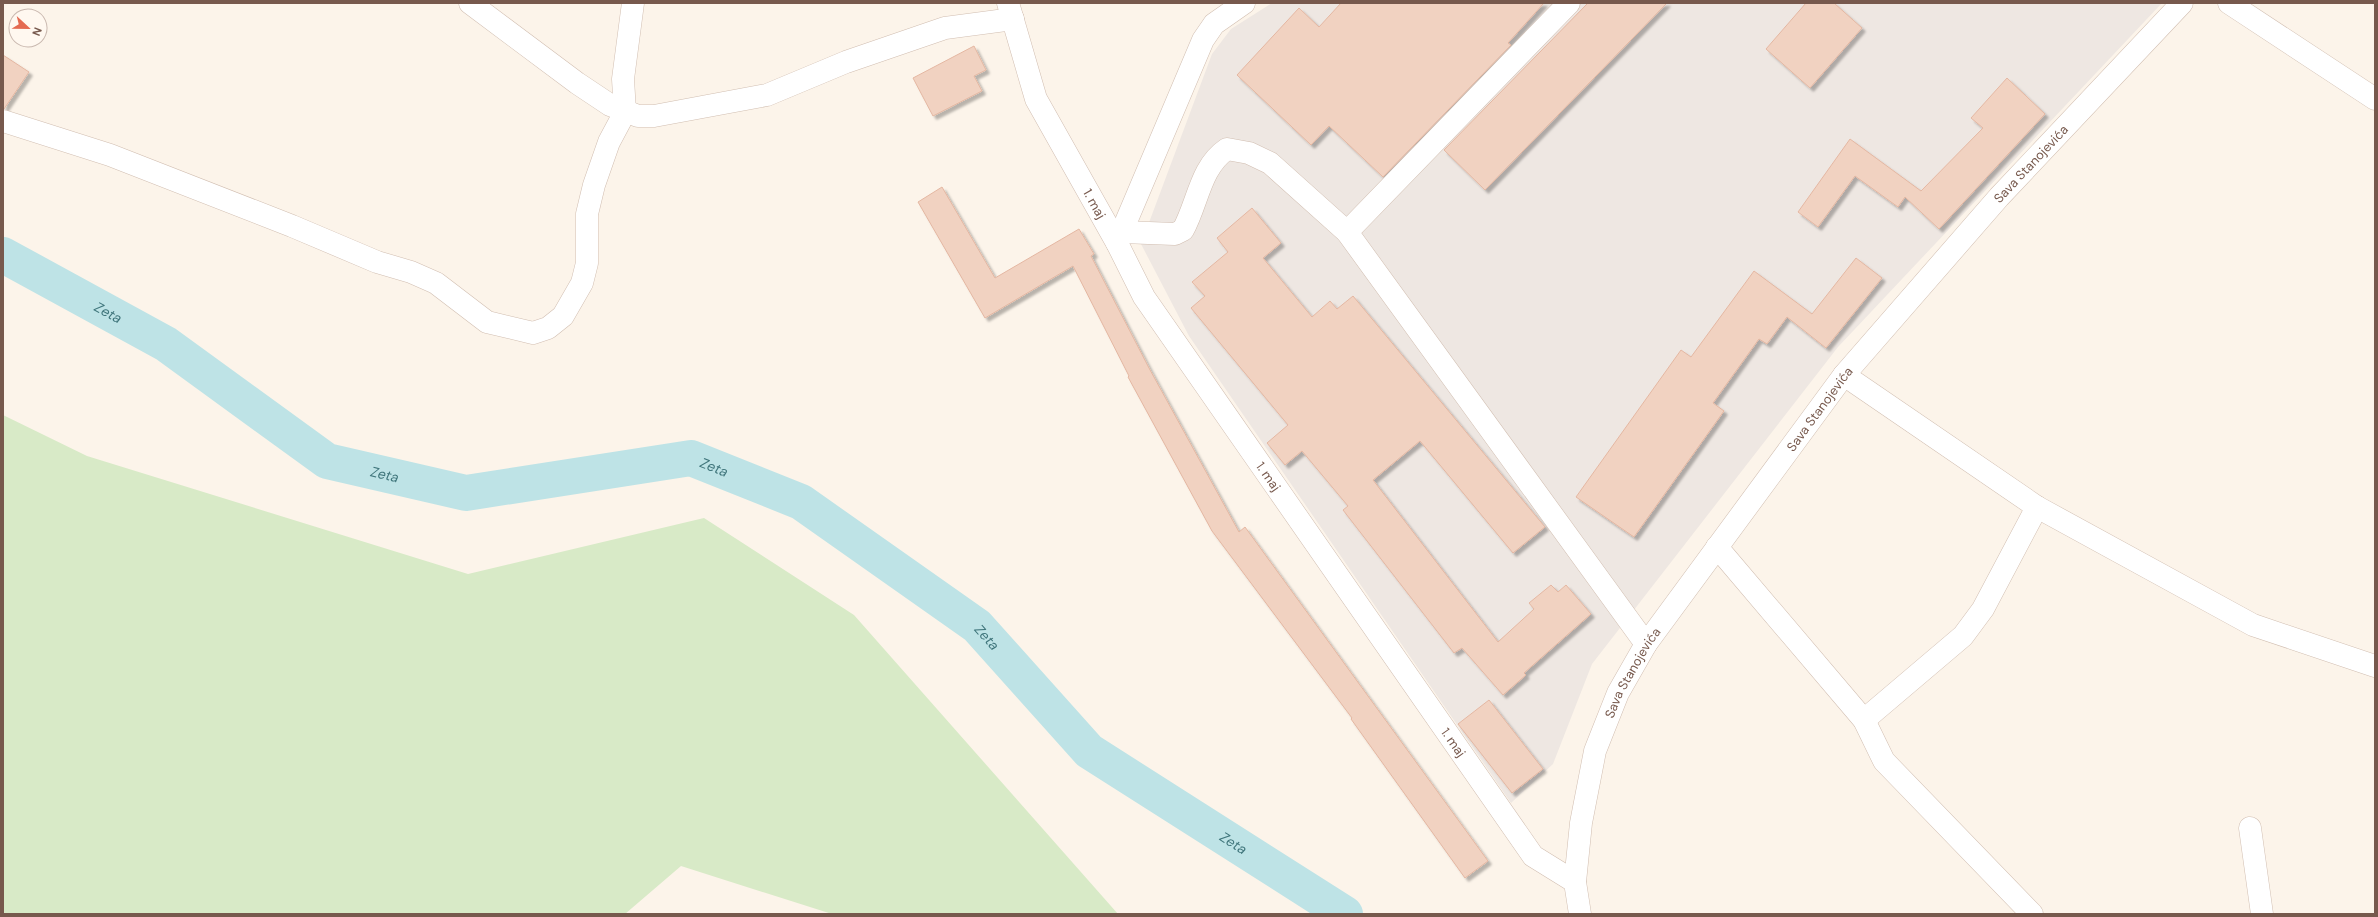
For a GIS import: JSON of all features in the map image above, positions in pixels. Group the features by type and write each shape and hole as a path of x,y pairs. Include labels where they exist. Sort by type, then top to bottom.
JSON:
{"street":[{"path":"470,3 577,83 610,105 625,112 654,116 767,95 846,62 945,28 1011,11"},
{"path":"3,121 110,155 292,226 377,262 411,272 436,283 487,322 533,332 548,328 563,316 582,283 587,263 587,214 594,185 609,142 625,112 623,79 633,3"},
{"path":"1244,3 1214,24 1203,40 1119,238 1175,234 1183,230 1209,167 1217,156 1227,149 1249,153 1270,162 1347,232 1646,644"},
{"path":"1347,232 1569,3"},
{"name":"Sava Stanojevića","path":"1575,882 1581,823 1595,751 1618,693 1646,644 1844,375 1999,197 2182,3"},
{"path":"2229,3 2375,99"},
{"name":"1. maj","path":"1011,11 1036,100 1119,238 1144,297 1533,856 1575,882"},
{"path":"1844,375 2037,507 2253,625 2375,666"},
{"path":"1864,720 1963,636 1982,609 2037,507"},
{"path":"1717,547 1864,720 1884,761 2032,914"},
{"path":"2250,828 2262,914"},
{"path":"1575,882 1580,914"}],"shaded area":[{"path":"1272,3 2162,3 1838,347 1592,664 1553,764 1511,803 1189,336 1141,244 1212,54 1231,29"}],"green space":[{"path":"3,415 87,456 468,574 704,518 854,615 1118,914 832,914 681,866 625,914 3,914"}],"building":[{"path":"1341,3 1544,3 1508,43 1511,45 1383,177 1329,126 1311,145 1237,75 1299,8 1319,27"},
{"path":"1588,3 1667,3 1485,190 1444,150"},
{"path":"1806,3 1834,3 1862,28 1810,88 1766,49"},
{"path":"974,46 986,70 974,76 982,91 933,116 913,78"},
{"path":"3,55 29,72 4,109 3,109"},
{"path":"2007,78 2045,114 1939,229 1905,197 1898,207 1855,176 1818,227 1798,212 1850,139 1921,191 1983,128 1971,118"},
{"path":"942,187 995,278 1079,229 1094,254 1091,256 1149,368 1239,532 1245,527 1488,861 1465,878 1351,719 1352,718 1212,531 1128,377 1129,376 1073,266 985,318 918,202"},
{"path":"1252,208 1281,243 1263,258 1312,317 1330,301 1337,309 1353,296 1545,527 1513,553 1420,441 1373,480 1498,642 1534,609 1529,603 1551,585 1558,592 1566,585 1591,614 1524,673 1526,675 1503,695 1462,648 1454,653 1343,510 1348,506 1302,451 1285,465 1267,443 1288,425 1191,308 1205,296 1192,282 1228,252 1217,238"},
{"path":"1856,258 1882,278 1826,348 1787,317 1767,344 1759,339 1713,403 1724,411 1634,537 1576,497 1681,350 1691,357 1754,271 1812,314"},
{"path":"1489,700 1543,769 1512,793 1458,724"}],"waterway":[{"name":"Zeta","path":"3,255 166,344 327,461 466,493 691,458 801,502 977,626 1089,751 1345,914"}]}
